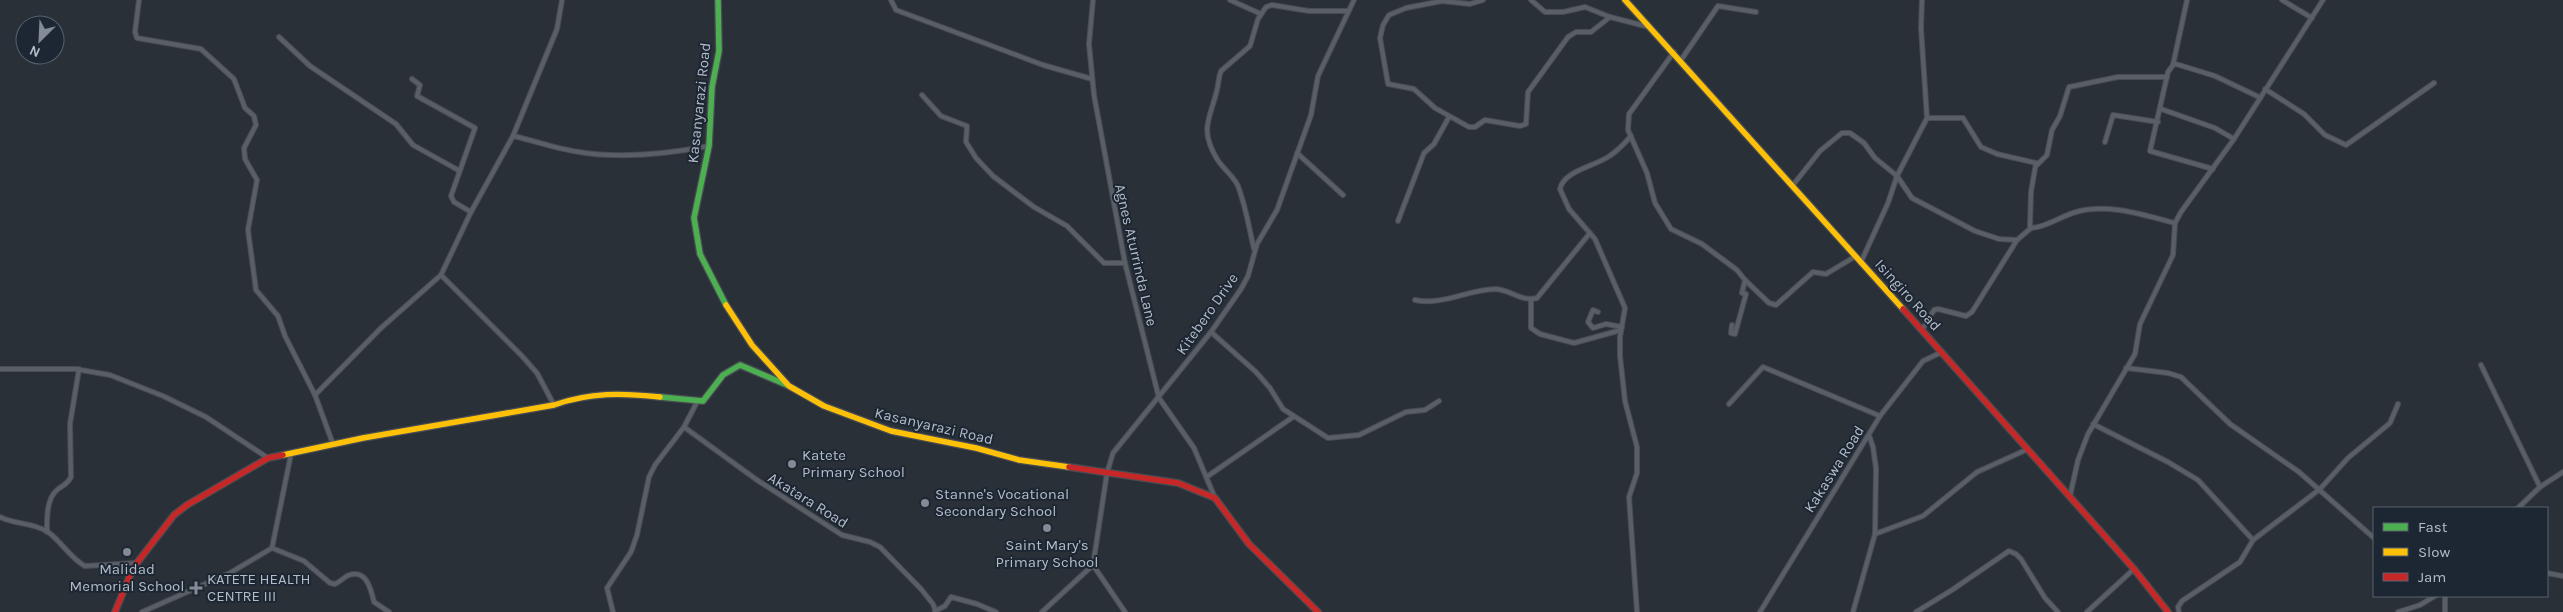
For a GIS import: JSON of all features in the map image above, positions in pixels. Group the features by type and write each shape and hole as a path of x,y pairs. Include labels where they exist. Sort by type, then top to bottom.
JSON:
{"street":[{"path":"139,0 135,32 137,38 201,50 234,79 245,108 256,120 256,125 244,148 244,154 257,180 248,230 256,290 278,316 284,336 315,395 333,444"},
{"path":"315,395 381,328 441,275 450,261 471,212 513,136 557,29 562,0"},
{"name":"Kasanyarazi Road","path":"718,0 719,51 712,87 709,146 694,218 700,254 721,297 752,345 788,386 824,406 891,431 976,448 1019,460 1178,483 1215,498"},
{"path":"891,0 896,10 1043,65 1092,79"},
{"name":"Agnes Aturrinda Lane","path":"1093,0 1089,44 1092,79 1104,162 1125,264 1159,398 1194,448 1208,476 1215,498"},
{"path":"1230,0 1261,14"},
{"path":"1266,0 1270,6"},
{"name":"Kitebero Drive","path":"1093,565 1113,453 1211,332 1248,276 1254,251 1277,210 1311,115 1318,76 1347,11 1354,0"},
{"path":"1482,0 1470,4 1442,1 1406,8 1389,15 1381,32 1383,69 1388,84 1414,89 1449,117 1469,127 1475,127 1485,120 1524,126 1527,121 1528,92 1568,37 1576,32 1591,32 1610,17"},
{"path":"1531,0 1545,12 1562,12 1585,7 1610,17 1649,26"},
{"name":"Isingiro Road","path":"1625,0 1674,52 2070,496 2134,569 2168,612"},
{"path":"1861,262 1888,203 1897,176 1927,118 1921,28 1922,0"},
{"path":"2187,0 2174,65 2168,77 2151,152 2213,169"},
{"path":"2282,0 2312,18"},
{"path":"2070,496 2078,460 2093,424 2135,354 2140,324 2173,255 2175,223 2191,196 2234,139 2259,97 2323,0"},
{"path":"1254,251 1240,193 1229,172 1216,158 1206,127 1218,89 1221,71 1250,46 1261,14 1270,6 1309,11 1347,11"},
{"path":"1681,60 1718,6 1756,12"},
{"path":"279,37 310,66 396,124 413,145 458,170"},
{"path":"1674,52 1629,114 1626,124 1647,172 1656,203 1670,229 1702,244 1737,270 1770,303 1776,305 1813,272 1826,274 1856,256"},
{"path":"2174,65 2215,76 2259,97"},
{"path":"2031,228 2030,192 2037,165 2046,155 2052,130 2060,116 2069,87 2118,77 2168,77"},
{"path":"412,79 420,85 417,96 474,127 458,170 452,200 471,212"},
{"path":"2265,89 2304,114 2325,135 2346,145 2434,83"},
{"path":"922,95 941,116 967,126 966,142 976,158 993,176 1034,207 1067,226 1104,263 1125,264"},
{"path":"2161,109 2207,124 2234,139"},
{"path":"2105,142 2113,115 2158,122"},
{"path":"1398,221 1422,156 1434,144 1449,117"},
{"path":"1927,118 1963,118 1981,147 1997,154 2037,165"},
{"path":"1793,185 1820,151 1842,132 1846,132 1856,137 1875,158 1897,176 1912,198 1952,220 1999,239 2017,240"},
{"path":"513,136 579,152 609,155 675,153 709,146"},
{"path":"1631,136 1612,154 1579,171 1561,185 1561,194 1569,209 1597,244 1625,308 1621,328 1624,393 1637,447 1637,473 1629,497 1637,612"},
{"path":"1297,153 1342,196"},
{"path":"1922,330 1934,310 1938,309 1966,316 1972,312 2017,240 2031,228 2039,227 2065,215 2099,208 2111,208 2175,223"},
{"path":"1415,300 1443,298 1495,289 1519,298 1531,299 1540,295 1590,233"},
{"path":"441,275 537,373 554,405"},
{"path":"1732,325 1730,333 1735,334 1746,294 1742,293 1745,280"},
{"path":"1531,299 1531,328 1540,334 1574,343 1621,328"},
{"path":"1598,312 1592,310 1588,322 1593,328 1606,324 1621,328"},
{"path":"1211,332 1256,372 1270,388 1283,410 1328,438 1359,435 1406,412 1425,410 1439,401"},
{"name":"Kakaswa Road","path":"1760,612 1880,416 1923,361 1942,352"},
{"path":"2481,365 2540,487"},
{"path":"115,612 136,563 180,509 268,458 333,444 554,405 579,396 625,393 664,396 697,402 706,398 723,373 732,366 749,368 788,386"},
{"path":"1729,404 1763,367 1880,416"},
{"path":"2126,368 2168,373 2181,377 2230,424 2264,446 2320,489 2373,537"},
{"path":"0,369 79,369 110,375 163,396 206,418 268,458"},
{"path":"47,532 47,514 50,500 57,489 68,484 71,477 70,424 79,369"},
{"path":"613,612 607,588 631,552 637,535 649,477 655,465 684,427 697,402"},
{"path":"2179,612 2178,607 2182,601 2240,562 2253,540 2320,489 2348,458 2390,423 2398,404"},
{"path":"1208,476 1293,417"},
{"path":"2093,424 2168,462 2198,480 2253,540"},
{"name":"Akatara Road","path":"684,427 757,480 842,535 870,542 880,547 921,589 933,604 936,612"},
{"path":"1853,612 1875,534 1876,468 1869,435"},
{"path":"1875,534 1923,516 1977,472 2028,449"},
{"path":"142,612 230,573 272,548 291,454"},
{"path":"2519,507 2540,487 2563,472"},
{"path":"1215,498 1249,544 1283,580 1318,612"},
{"path":"0,517 17,524 35,526 47,532 85,566 136,563"},
{"path":"272,548 304,561 330,584 335,584 355,574 365,579 372,587 374,602 389,612"},
{"path":"1916,612 2009,551 2016,554 2021,560 2046,598 2058,612"},
{"path":"1042,612 1093,565 1125,612"},
{"path":"2087,612 2134,569"},
{"path":"2548,573 2563,576"},
{"path":"936,612 945,606 951,597 977,604 996,612"},
{"path":"2398,612 2431,597"},
{"path":"2445,597 2445,612"}],"traffic: fast":[{"path":"718,0 719,51 712,87 709,146 694,218 700,254 726,305"},
{"path":"660,397 703,401 723,375 740,365 787,385"}],"traffic: slow":[{"path":"1625,0 1903,309"},
{"path":"726,305 752,345 789,386 824,406 891,431 976,448 1019,460 1069,467"},
{"path":"283,455 363,438 554,405 581,398 620,394 660,397"}],"traffic: jam":[{"path":"1903,309 2134,569 2168,612"},
{"path":"115,612 133,568 174,515 187,505 268,458 283,455"},
{"path":"1069,467 1178,483 1215,498 1249,544 1318,612"}],"place":[{"name":"Katete Primary School","path":"792,464"},
{"name":"Stanne's Vocational Secondary School","path":"925,503"},
{"name":"Saint Mary's Primary School","path":"1047,528"},
{"name":"Malidad Memorial School","path":"127,552"},
{"name":"KATETE HEALTH CENTRE III","path":"196,588"}]}
